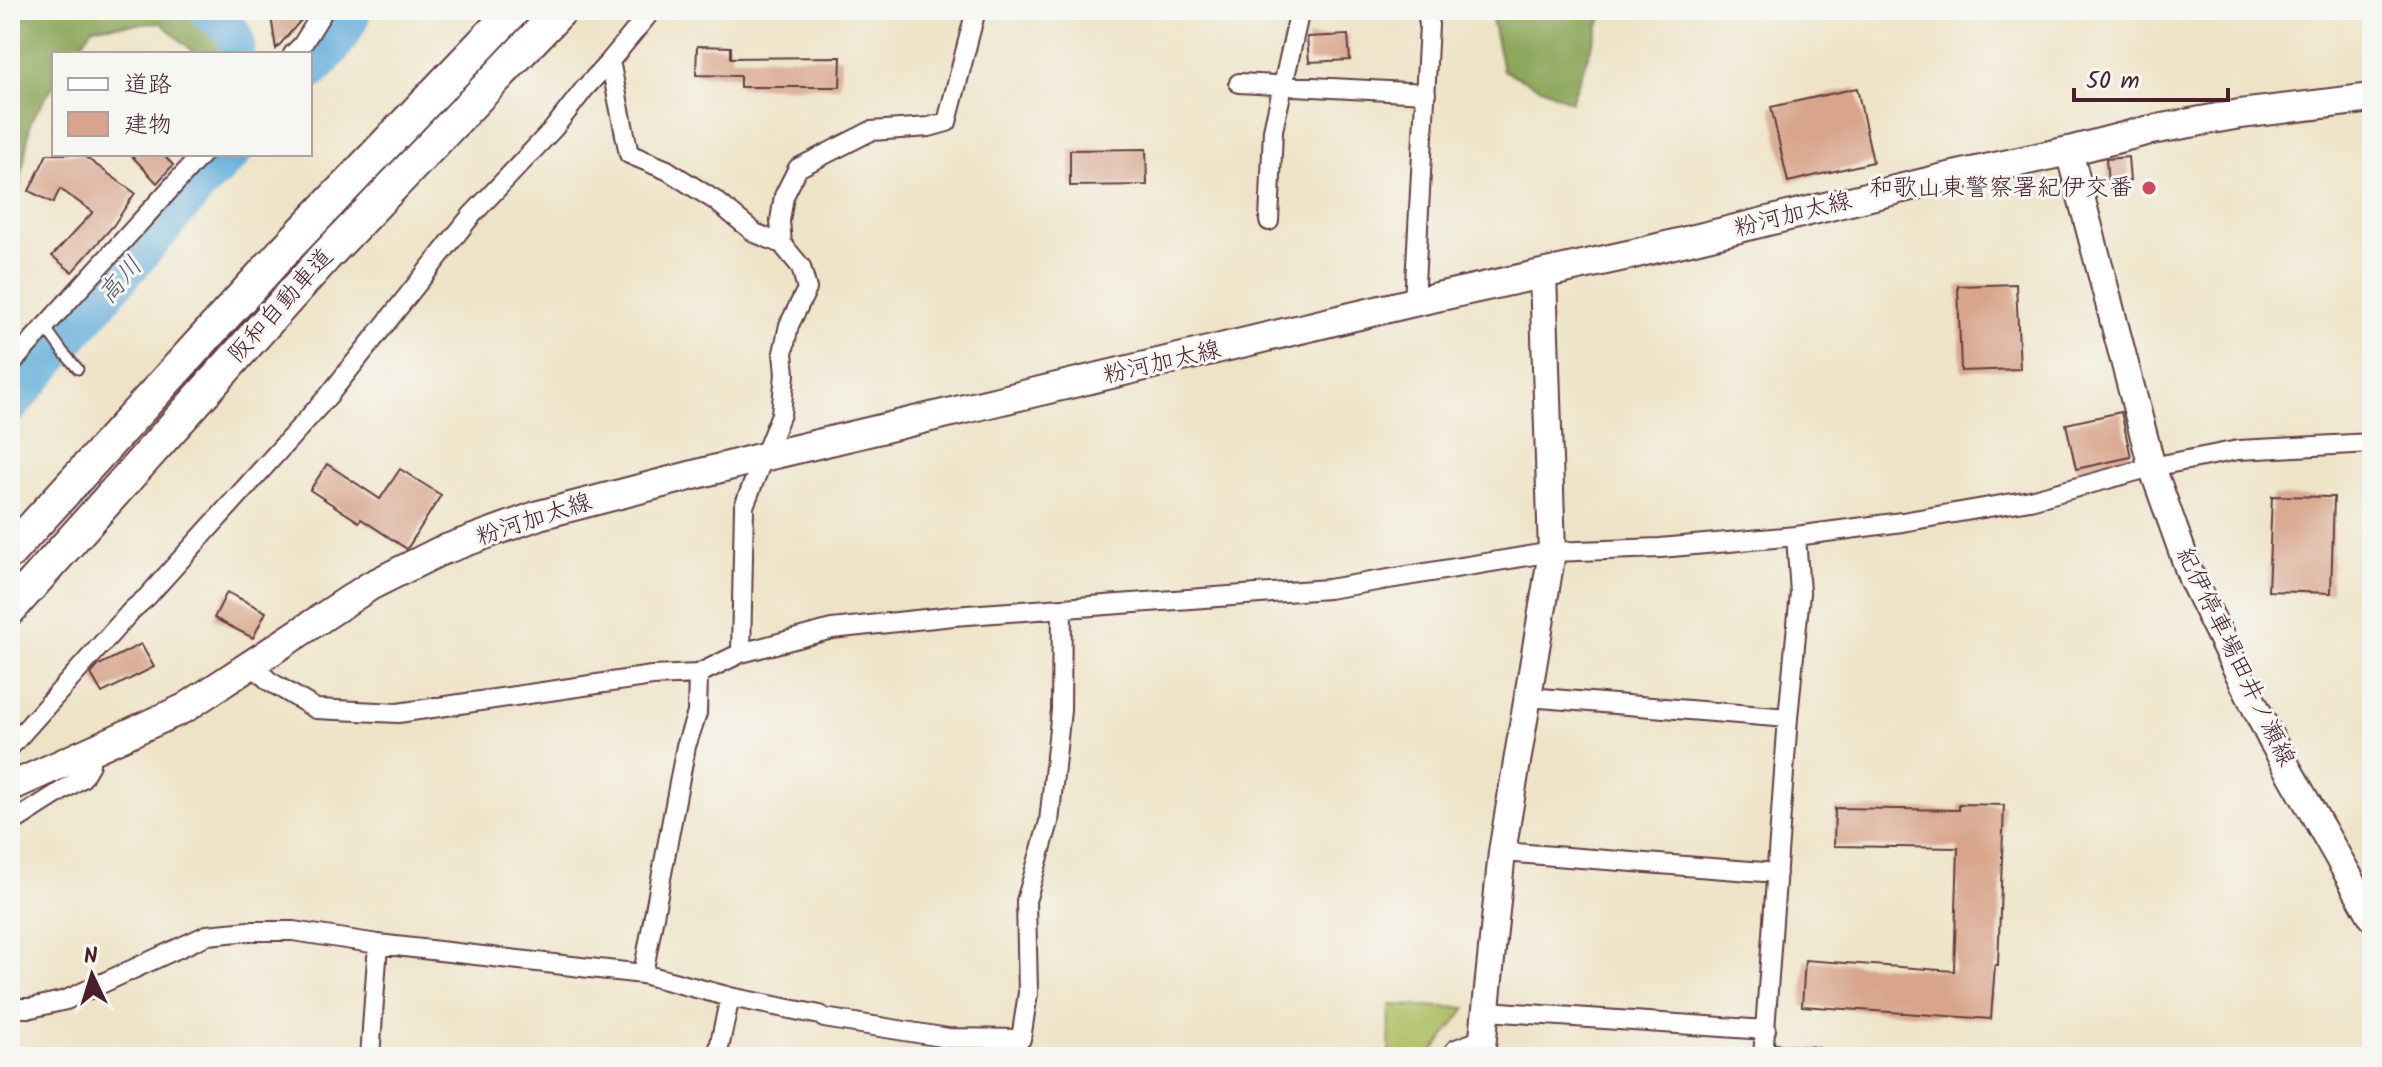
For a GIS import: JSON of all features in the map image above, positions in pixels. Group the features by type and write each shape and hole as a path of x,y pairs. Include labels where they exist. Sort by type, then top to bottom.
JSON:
{"highway":[{"name":"阪和自動車道","path":"10,552 282,253 514,10"},
{"name":"阪和自動車道","path":"10,609 326,256 561,10"}],"main road":[{"name":"粉河加太線","path":"10,787 185,708 370,586 438,552 539,515 763,457 2146,131 2240,114 2372,98"},
{"name":"紀伊停車場田井ノ瀬線","path":"2069,151 2152,467 2199,592 2271,739 2372,917"},
{"path":"1482,1048 1502,852 1552,552 1543,274"}],"street":[{"path":"294,52 324,10"},
{"path":"10,747 147,597 222,505 329,395 471,216 554,128 652,10"},
{"path":"782,244 780,221 784,196 798,168 871,131 929,127 947,122 976,10"},
{"path":"1269,221 1273,130 1300,10"},
{"path":"1414,302 1426,93 1427,10"},
{"path":"610,61 629,154 667,170 716,201 755,233 782,244 801,267 807,289 789,325 783,353 785,374 781,414 744,506 741,653"},
{"path":"1239,83 1426,93"},
{"path":"10,365 48,330 196,161"},
{"path":"252,665 269,681 316,709 398,713 652,676 698,674 741,653 832,629 953,616 1328,589 1552,552 1660,548 1796,536 2030,500 2152,467 2238,450 2372,443"},
{"path":"1796,536 1800,593 1763,1055 1815,1057"},
{"path":"10,1008 31,1008 66,1000 207,935 293,931 378,944 643,974 824,1018 948,1038 1021,1039 1028,993 1026,901 1049,822 1061,710 1062,610"},
{"path":"643,974 686,746 697,713 698,674"},
{"path":"1528,697 1788,718"},
{"path":"10,824 82,778 90,764 88,752"},
{"path":"1502,852 1777,873"},
{"path":"370,1057 378,944"},
{"path":"717,1057 730,997"},
{"path":"1486,1011 1766,1030"},
{"path":"1449,1057 1456,1049 1482,1048"}],"lane":[{"path":"48,330 78,369"}],"green space":[{"path":"10,10 217,10 246,52 194,52 161,23 93,27 76,52 52,52 52,88 31,120 10,243"},
{"path":"1490,10 1605,10 1571,102 1503,70"},
{"path":"1390,1005 1466,1008 1429,1057 1389,1057"}],"building":[{"path":"270,10 310,10 276,49"},
{"path":"1348,35 1350,60 1309,62 1307,37"},
{"path":"697,46 731,47 731,58 841,57 840,87 740,87 740,76 696,75"},
{"path":"1857,88 1873,162 1788,182 1771,107"},
{"path":"1146,149 1147,185 1070,186 1070,150"},
{"path":"47,154 52,154 84,156 135,193 113,226 72,272 52,256 93,212 60,189 53,203 29,191"},
{"path":"132,156 165,156 173,165 157,183"},
{"path":"2128,157 2130,181 2108,184 2106,159"},
{"path":"2016,284 2020,369 1961,371 1958,286"},
{"path":"2121,412 2131,457 2076,469 2066,424"},
{"path":"327,464 380,499 400,469 441,495 407,549 310,490"},
{"path":"2272,496 2334,497 2331,593 2268,591"},
{"path":"227,592 266,612 253,638 214,618"},
{"path":"141,644 154,667 102,693 91,674 99,665"},
{"path":"1959,804 2004,805 1998,965 1995,965 1991,1019 1802,1006 1805,960 1954,971 1958,848 1834,846 1835,808 1959,810"}],"waterway":[{"path":"206,10 234,34 236,52"},
{"name":"高川","path":"312,71 336,44 354,10"},
{"name":"高川","path":"10,407 201,185 231,156"}],"place":[{"name":"和歌山東警察署紀伊交番","path":"2149,188"}]}
